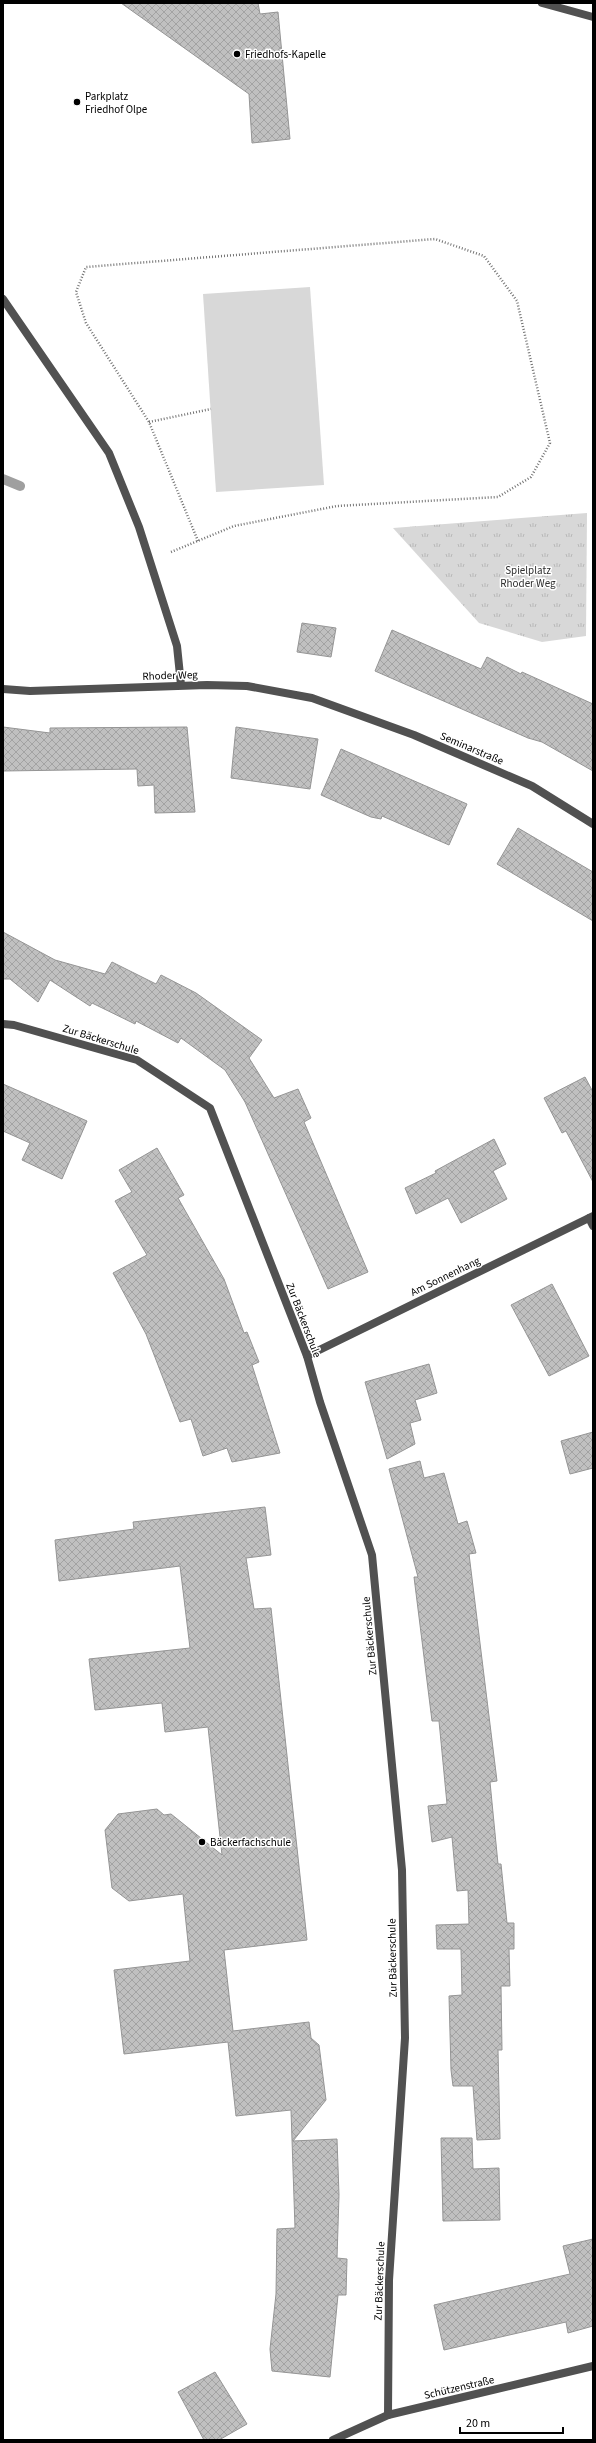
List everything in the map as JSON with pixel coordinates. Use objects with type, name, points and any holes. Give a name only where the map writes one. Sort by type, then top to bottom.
[{"type":"street","points":[[542,3],[593,17]]},
{"type":"street","points":[[3,299],[109,453],[150,560],[177,646],[181,685]]},
{"type":"street","name":"Rhoder Weg","points":[[3,690],[30,691],[181,685],[247,686],[312,698],[335,706]]},
{"type":"street","name":"Seminarstraße","points":[[335,706],[414,735],[532,786],[593,824]]},
{"type":"street","name":"Zur Bäckerschule","points":[[3,1024],[14,1025],[137,1060],[210,1108],[307,1356],[372,1555],[402,1870],[405,2038],[389,2280],[388,2415]]},
{"type":"street","name":"Am Sonnenhang","points":[[307,1356],[592,1220]]},
{"type":"street","name":"Schützenstraße","points":[[333,2440],[388,2415],[593,2366]]},
{"type":"path","points":[[150,560],[198,541],[234,526],[336,506],[498,497],[531,477],[550,443],[517,301],[484,256],[435,239],[86,267],[76,292],[86,323],[149,422],[198,541]]},
{"type":"path","points":[[149,422],[211,409]]},
{"type":"green space","points":[[310,287],[324,485],[216,492],[203,294]]},
{"type":"green space","name":"Spielplatz Rhoder Weg","points":[[587,513],[586,636],[542,642],[479,623],[393,528]]},
{"type":"building","name":"Friedhofs-Kapelle","points":[[121,3],[258,3],[260,14],[278,12],[290,139],[252,143],[249,94]]},
{"type":"building","points":[[302,623],[336,628],[331,657],[297,652]]},
{"type":"building","points":[[392,630],[481,669],[487,657],[521,674],[522,672],[593,704],[593,771],[542,742],[528,738],[375,671]]},
{"type":"building","points":[[3,727],[50,733],[50,728],[187,727],[195,812],[155,813],[154,785],[138,786],[137,769],[3,771]]},
{"type":"building","points":[[236,727],[318,739],[310,789],[231,778]]},
{"type":"building","points":[[341,749],[467,804],[449,845],[382,816],[381,819],[371,817],[321,795]]},
{"type":"building","points":[[518,828],[593,872],[593,921],[497,864]]},
{"type":"building","points":[[3,932],[55,960],[105,974],[112,962],[156,984],[161,975],[196,993],[262,1040],[249,1058],[274,1098],[298,1089],[311,1118],[304,1122],[368,1272],[328,1289],[245,1102],[225,1070],[181,1038],[178,1043],[136,1021],[135,1024],[92,1003],[90,1006],[50,980],[38,1002],[10,979],[3,979]]},
{"type":"building","points":[[585,1077],[593,1092],[593,1182],[566,1131],[562,1133],[544,1098]]},
{"type":"building","points":[[3,1084],[87,1121],[62,1179],[22,1160],[30,1143],[3,1131]]},
{"type":"building","points":[[494,1139],[506,1164],[493,1171],[507,1199],[461,1223],[448,1198],[416,1214],[405,1188],[436,1173],[435,1171]]},
{"type":"building","points":[[157,1148],[184,1195],[178,1198],[224,1279],[244,1333],[247,1332],[259,1362],[252,1365],[280,1453],[232,1462],[227,1448],[203,1456],[191,1419],[180,1422],[146,1334],[113,1273],[147,1255],[115,1201],[132,1192],[119,1170]]},
{"type":"building","points":[[552,1284],[589,1356],[549,1376],[511,1305]]},
{"type":"building","points":[[429,1364],[437,1393],[415,1400],[421,1420],[410,1423],[415,1444],[387,1459],[365,1382]]},
{"type":"building","points":[[593,1432],[593,1468],[570,1474],[561,1441]]},
{"type":"building","points":[[420,1461],[424,1478],[444,1473],[458,1524],[467,1521],[476,1553],[469,1554],[497,1781],[490,1782],[498,1864],[501,1864],[507,1923],[514,1923],[514,1949],[509,1949],[510,1986],[501,1986],[502,2050],[498,2050],[500,2139],[477,2140],[473,2086],[453,2086],[451,2070],[449,1996],[462,1995],[461,1949],[437,1949],[436,1925],[469,1924],[468,1890],[457,1891],[452,1837],[432,1842],[428,1806],[447,1804],[439,1721],[432,1721],[414,1577],[418,1577],[389,1469]]},
{"type":"building","points":[[265,1507],[271,1555],[246,1558],[254,1609],[271,1608],[307,1940],[224,1950],[233,2031],[309,2022],[311,2038],[319,2045],[326,2100],[293,2141],[337,2139],[339,2195],[337,2258],[347,2259],[346,2295],[338,2295],[330,2377],[272,2371],[270,2349],[276,2294],[277,2229],[295,2228],[291,2110],[236,2116],[228,2042],[124,2054],[114,1970],[190,1961],[183,1894],[129,1901],[112,1888],[105,1830],[118,1814],[157,1809],[164,1815],[171,1814],[222,1855],[208,1727],[165,1732],[162,1703],[95,1710],[89,1659],[190,1648],[180,1566],[59,1581],[55,1540],[134,1529],[133,1522]]},
{"type":"building","points":[[441,2138],[472,2138],[473,2169],[499,2168],[500,2220],[443,2221]]},
{"type":"building","points":[[593,2239],[593,2326],[568,2333],[566,2322],[444,2350],[434,2305],[570,2274],[563,2246]]},
{"type":"building","points":[[215,2372],[247,2424],[219,2440],[204,2440],[178,2392]]},
{"type":"waterway","points":[[3,479],[20,486]]},
{"type":"place","name":"Friedhofs-Kapelle","points":[[237,54]]},
{"type":"place","name":"Parkplatz Friedhof Olpe","points":[[77,102]]},
{"type":"place","name":"Bäckerfachschule","points":[[202,1842]]}]
